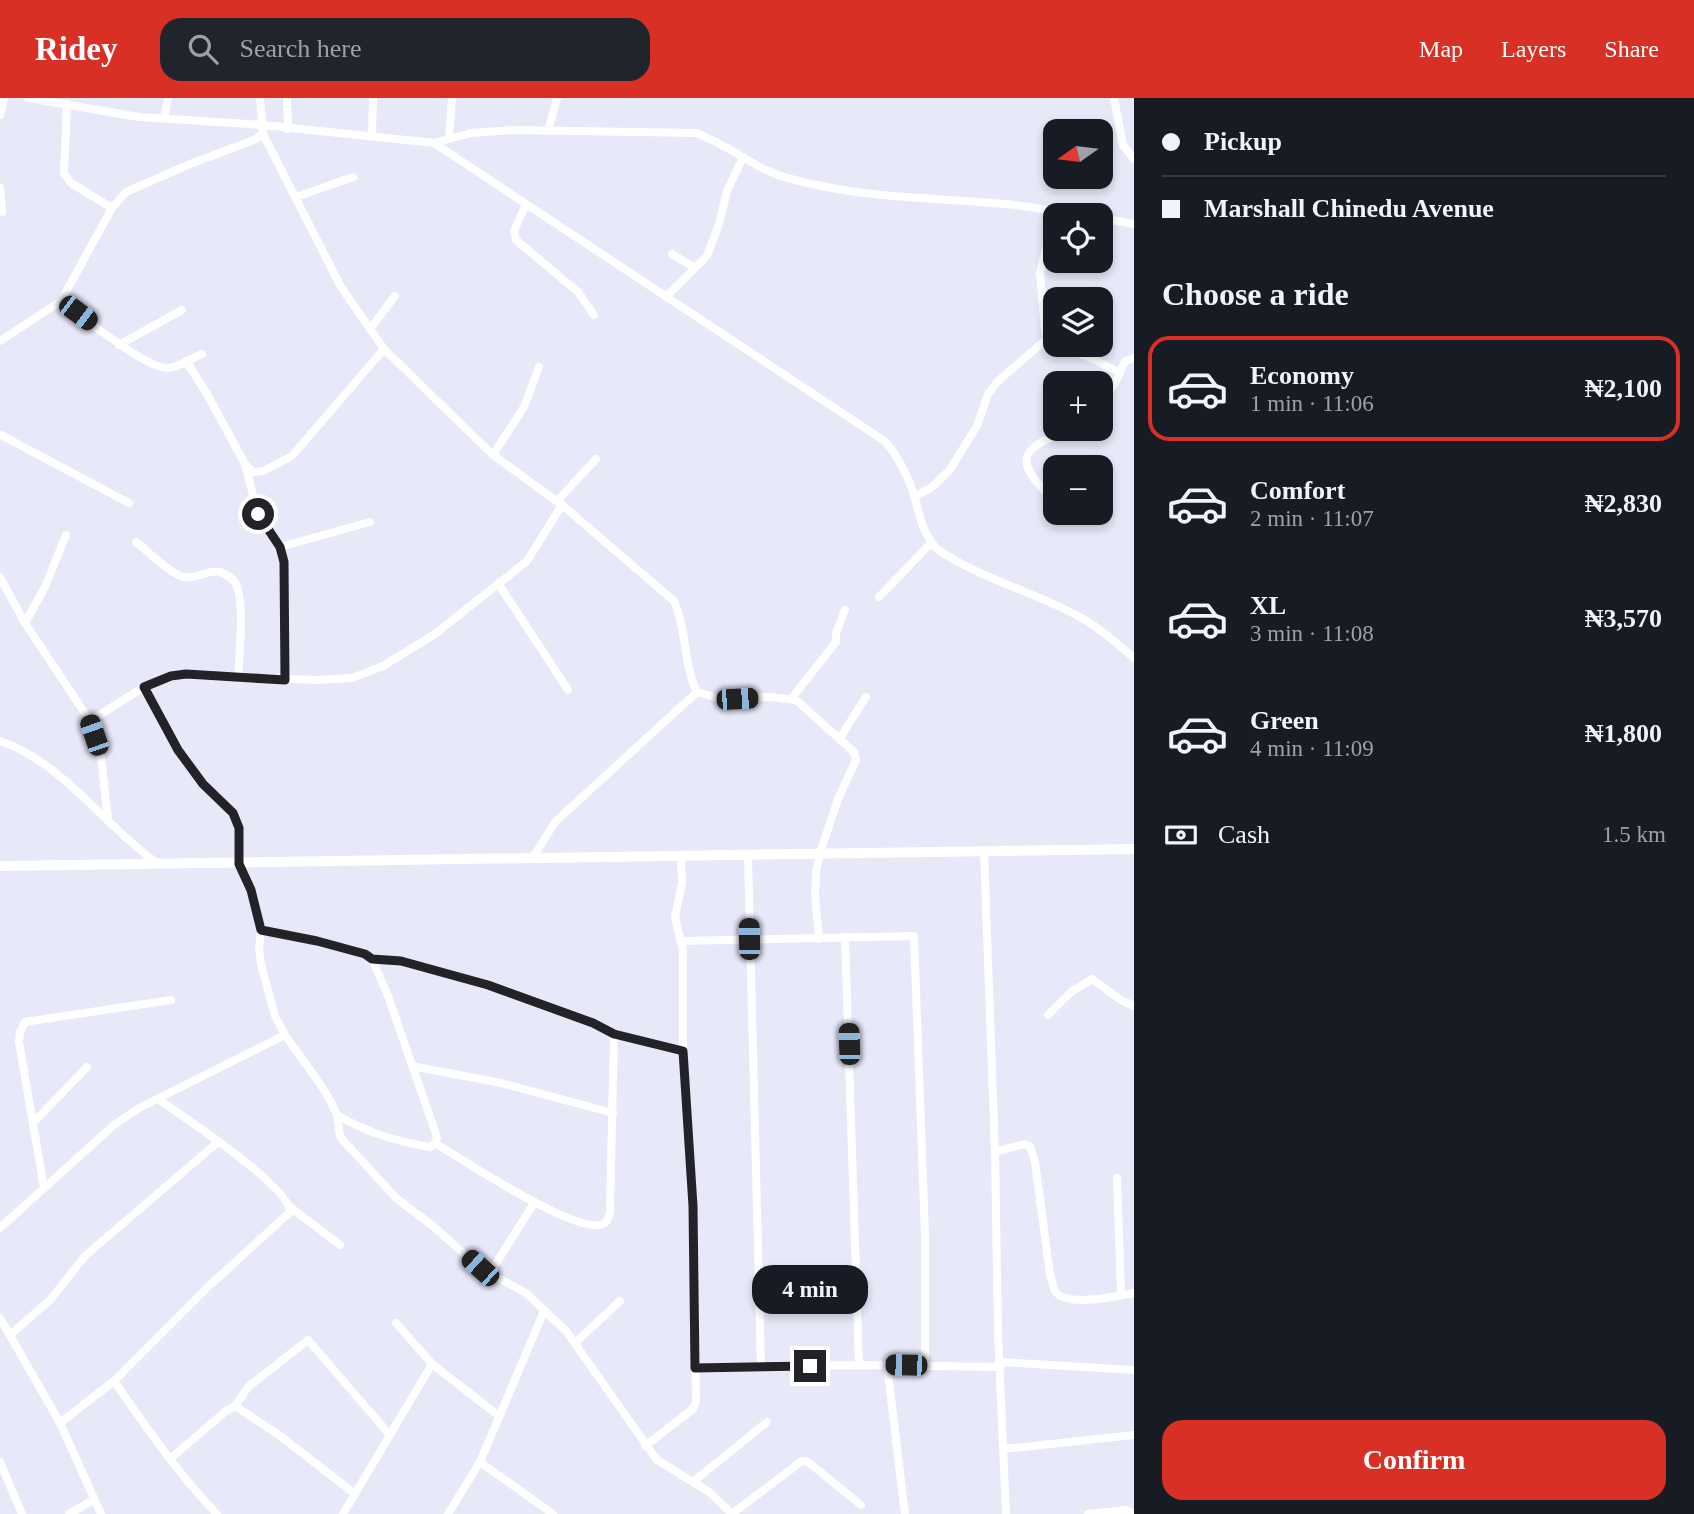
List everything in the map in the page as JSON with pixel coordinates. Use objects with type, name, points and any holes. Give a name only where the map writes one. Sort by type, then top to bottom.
[{"type":"main road","points":[[0,866],[1134,849]]},
{"type":"street","points":[[0,115],[4,98]]},
{"type":"street","points":[[28,98],[67,104],[82,102],[139,117],[434,143],[485,132],[696,133],[768,170],[833,188],[1043,210]]},
{"type":"street","points":[[163,118],[168,98]]},
{"type":"street","points":[[260,98],[263,130],[296,197],[341,286],[384,349],[493,455],[559,503],[674,601],[680,615],[692,680],[697,692]]},
{"type":"street","points":[[287,98],[288,129]]},
{"type":"street","points":[[372,137],[373,98]]},
{"type":"street","points":[[449,138],[452,98]]},
{"type":"street","points":[[548,131],[557,98]]},
{"type":"street","points":[[1114,98],[1119,134],[1123,145],[1134,159]]},
{"type":"street","points":[[67,104],[64,173],[71,183],[112,208]]},
{"type":"street","points":[[0,341],[61,301],[112,208],[126,192],[254,140],[263,130]]},
{"type":"street","points":[[434,143],[886,442],[897,456],[931,543],[949,557],[987,577],[1076,615],[1134,658]]},
{"type":"street","points":[[666,297],[707,256],[727,191],[743,157]]},
{"type":"street","points":[[296,197],[353,177]]},
{"type":"street","points":[[0,188],[2,212]]},
{"type":"street","points":[[526,204],[514,231],[516,240],[578,292],[594,315]]},
{"type":"street","points":[[1113,220],[1134,224]]},
{"type":"street","points":[[672,254],[695,268]]},
{"type":"street","points":[[1043,260],[1040,273],[1043,308]]},
{"type":"street","points":[[370,329],[395,296]]},
{"type":"street","points":[[61,301],[120,345],[160,367],[168,368],[202,354]]},
{"type":"street","points":[[120,345],[182,310]]},
{"type":"street","points":[[245,464],[253,472],[263,471],[292,456],[384,349]]},
{"type":"street","points":[[914,497],[932,486],[948,471],[977,426],[988,394],[998,381],[1043,350]]},
{"type":"street","points":[[1088,357],[1119,373]]},
{"type":"street","points":[[1113,383],[1125,361],[1134,358]]},
{"type":"street","points":[[186,361],[245,464],[258,514],[280,547],[284,562],[285,680]]},
{"type":"street","points":[[493,455],[524,407],[539,367]]},
{"type":"street","points":[[0,429],[0,436],[130,503]]},
{"type":"street","points":[[1043,489],[1026,467],[1026,458],[1032,448],[1046,441]]},
{"type":"street","points":[[90,721],[144,687],[178,675],[285,680],[352,678],[383,666],[435,634],[527,561],[535,552],[559,503],[596,459]]},
{"type":"street","points":[[280,547],[370,522]]},
{"type":"street","points":[[25,623],[46,587],[66,535]]},
{"type":"street","points":[[136,542],[185,577],[211,570],[224,573],[234,580],[238,590],[241,623],[238,677]]},
{"type":"street","points":[[879,597],[931,543]]},
{"type":"street","points":[[0,577],[25,623],[90,721],[100,750],[108,818]]},
{"type":"street","points":[[498,583],[568,690]]},
{"type":"street","points":[[791,699],[836,642],[836,633],[845,610]]},
{"type":"street","points":[[144,687],[178,750],[203,784],[233,813],[239,828],[239,864],[251,890],[261,930],[261,964],[275,1016],[337,1115],[341,1138],[396,1198],[433,1226],[480,1268],[526,1293],[566,1331],[657,1460],[709,1492],[732,1514],[802,1461],[808,1462],[861,1505]]},
{"type":"street","points":[[697,692],[718,698],[796,699],[854,752],[856,760],[838,799],[820,853],[815,895],[819,939]]},
{"type":"street","points":[[532,859],[563,814],[697,692]]},
{"type":"street","points":[[840,738],[866,697]]},
{"type":"street","points":[[0,741],[36,757],[108,818],[134,847],[159,865]]},
{"type":"street","points":[[984,852],[1006,1514]]},
{"type":"street","points":[[748,855],[761,1367]]},
{"type":"street","points":[[645,1446],[693,1409],[696,1401],[693,1206],[683,1051],[683,951],[675,917],[682,883],[681,857]]},
{"type":"street","points":[[261,930],[317,941],[365,954],[372,959],[388,996],[437,1137],[430,1147],[373,1134],[337,1115]]},
{"type":"street","points":[[681,941],[914,936],[925,1234],[925,1365]]},
{"type":"street","points":[[845,937],[859,1365]]},
{"type":"street","points":[[372,959],[401,961],[488,985],[593,1023],[614,1034],[683,1051]]},
{"type":"street","points":[[1048,1015],[1071,992],[1092,979],[1134,1006]]},
{"type":"street","points":[[44,1188],[19,1042],[25,1022],[171,1000]]},
{"type":"street","points":[[435,1143],[534,1203],[594,1226],[605,1224],[610,1210],[614,1034]]},
{"type":"street","points":[[0,1228],[114,1125],[158,1099],[285,1035]]},
{"type":"street","points":[[412,1066],[501,1083],[612,1112]]},
{"type":"street","points":[[33,1123],[88,1067]]},
{"type":"street","points":[[158,1099],[264,1176],[290,1207],[340,1245]]},
{"type":"street","points":[[10,1335],[50,1300],[85,1256],[218,1142]]},
{"type":"street","points":[[995,1152],[1024,1144],[1030,1146],[1035,1162],[1050,1275],[1055,1291],[1063,1298],[1079,1300],[1134,1293]]},
{"type":"street","points":[[1117,1178],[1121,1295]]},
{"type":"street","points":[[491,1273],[534,1203]]},
{"type":"street","points":[[60,1423],[114,1381],[209,1286],[284,1218],[290,1212],[290,1207]]},
{"type":"street","points":[[575,1343],[620,1301]]},
{"type":"street","points":[[447,1514],[480,1462],[544,1311]]},
{"type":"street","points":[[0,1318],[60,1423],[101,1514]]},
{"type":"street","points":[[396,1323],[432,1364],[499,1416]]},
{"type":"street","points":[[170,1459],[235,1406],[248,1387],[309,1340],[390,1434]]},
{"type":"street","points":[[343,1514],[432,1364]]},
{"type":"street","points":[[695,1368],[1001,1364],[1134,1370]]},
{"type":"street","points":[[887,1365],[905,1514]]},
{"type":"street","points":[[114,1381],[170,1459],[198,1495],[217,1514]]},
{"type":"street","points":[[235,1406],[279,1435],[355,1494]]},
{"type":"street","points":[[693,1482],[767,1422]]},
{"type":"street","points":[[1004,1449],[1134,1435]]},
{"type":"street","points":[[0,1462],[22,1514]]},
{"type":"street","points":[[480,1462],[548,1512]]},
{"type":"street","points":[[69,1514],[93,1500]]},
{"type":"street","points":[[1088,1514],[1126,1510],[1133,1514]]},
{"type":"route","points":[[258,514],[280,547],[284,562],[285,680],[186,674],[171,676],[144,687],[178,750],[203,784],[233,813],[239,828],[239,864],[251,890],[261,930],[317,941],[365,954],[372,959],[401,961],[488,985],[593,1023],[614,1034],[683,1051],[693,1206],[695,1368],[810,1366]]}]
